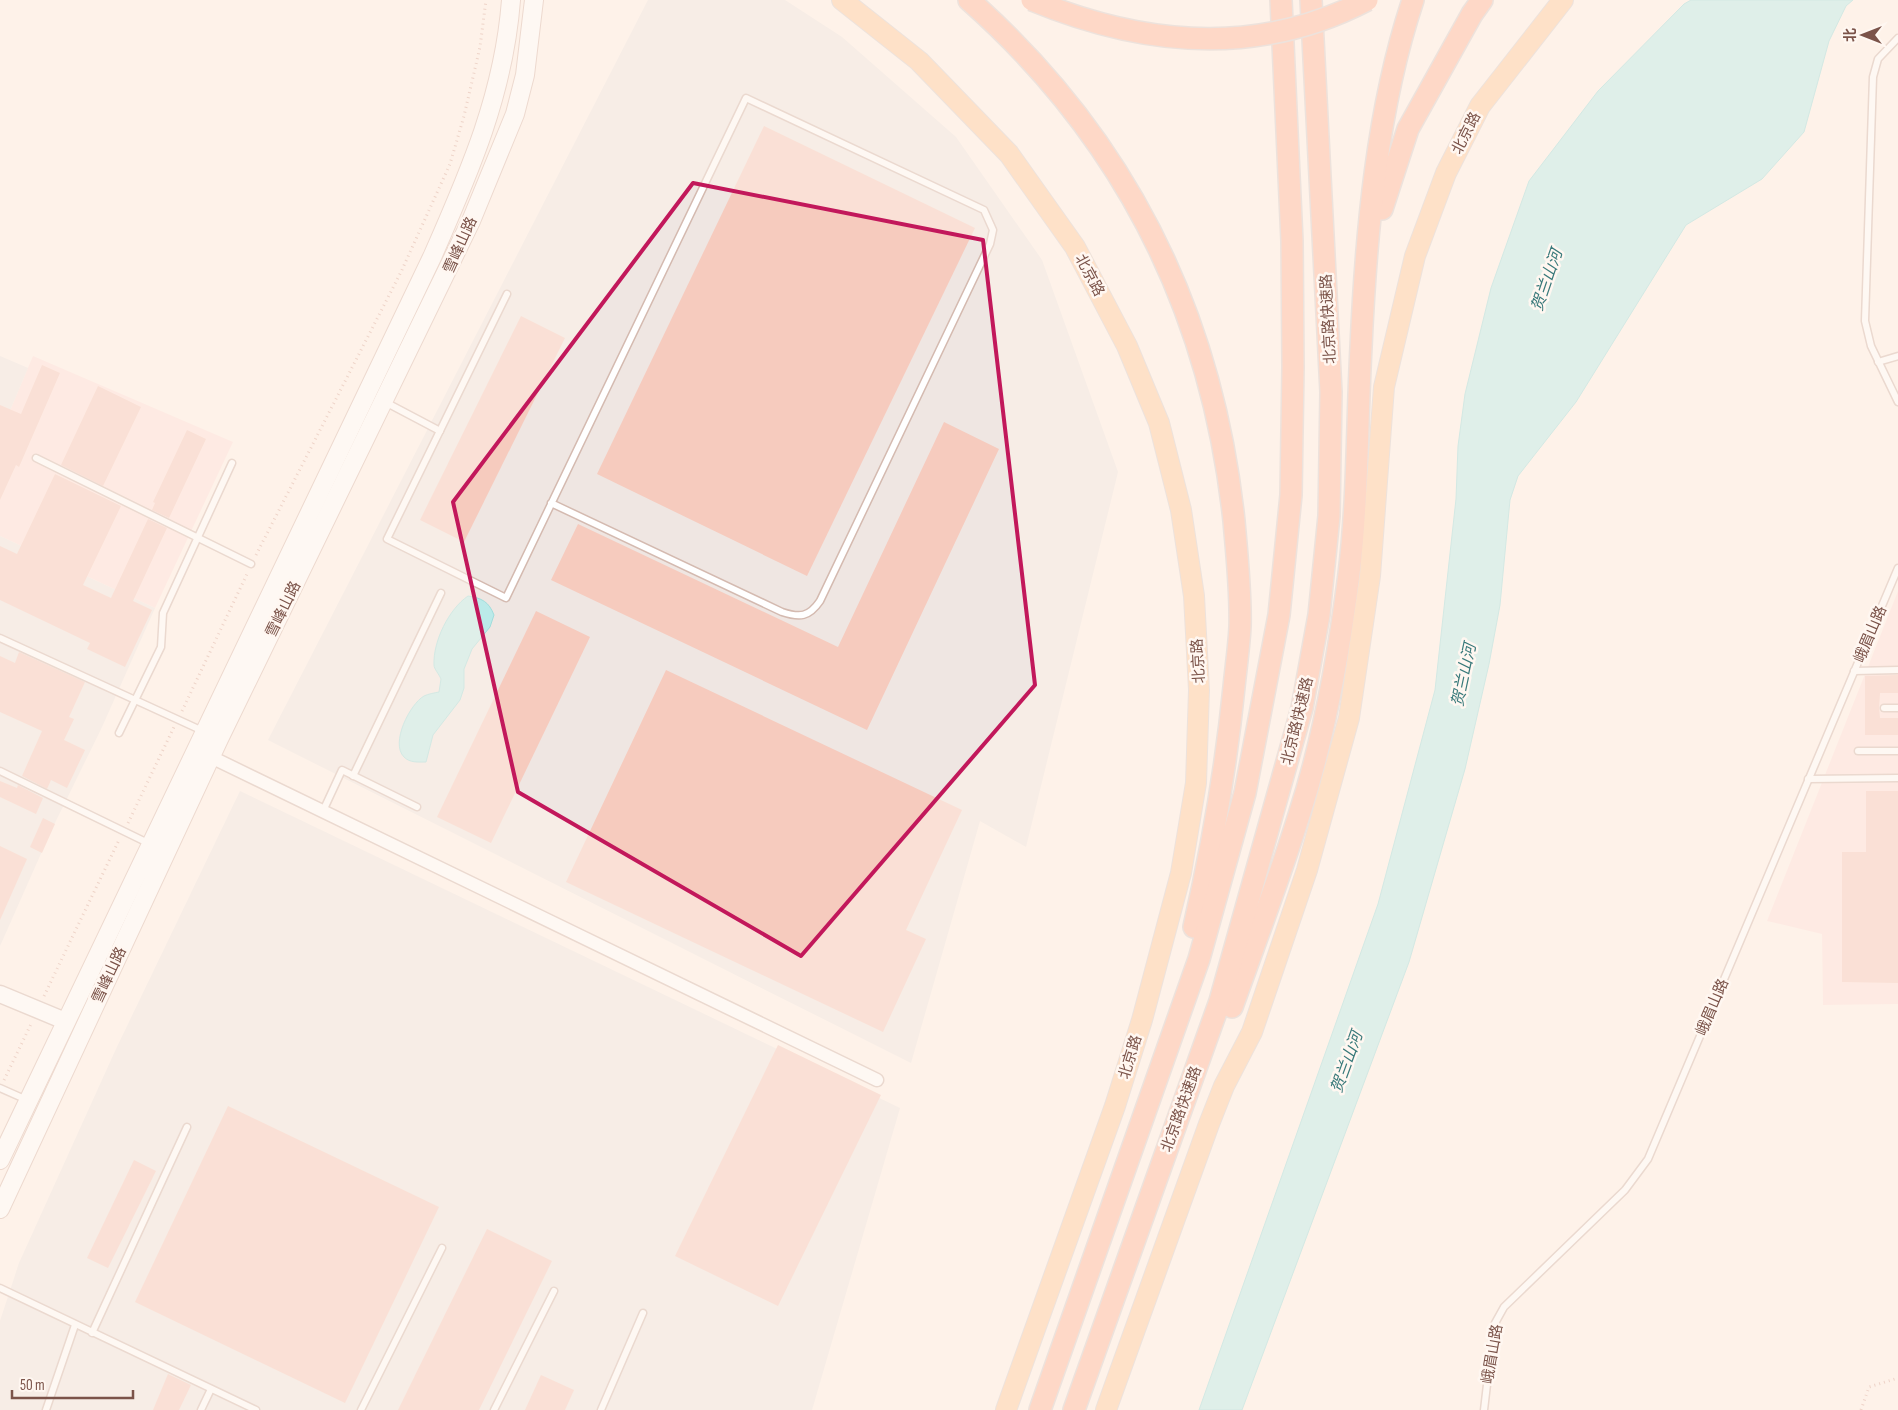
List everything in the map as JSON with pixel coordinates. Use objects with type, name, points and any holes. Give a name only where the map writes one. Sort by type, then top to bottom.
[{"type":"highway","points":[[969,0],[1010,36],[1072,108],[1106,156],[1152,234],[1186,310],[1209,380],[1223,441],[1238,560],[1240,627],[1226,766],[1201,895],[1161,1067]]},
{"type":"highway","points":[[1032,0],[1072,16],[1139,34],[1199,40],[1238,38],[1301,27],[1338,15],[1367,0]]},
{"type":"highway","points":[[1040,1410],[1199,960],[1245,793],[1279,615],[1291,495],[1293,367],[1292,241],[1281,0]]},
{"type":"highway","name":"北京路快速路","points":[[1074,1410],[1220,1001],[1302,708],[1319,614],[1329,516],[1331,392],[1311,0]]},
{"type":"highway","points":[[1165,1152],[1229,1017],[1301,810],[1330,695],[1349,572],[1357,467],[1361,345],[1371,214],[1384,124],[1413,0]]},
{"type":"highway","points":[[1361,345],[1383,207],[1408,129],[1472,14],[1482,0]]},
{"type":"main road","name":"雪峰山路","points":[[0,1209],[211,757],[212,736],[472,168],[492,107],[503,64],[511,0]]},
{"type":"main road","name":"雪峰山路","points":[[0,1160],[151,844],[212,736],[385,402],[447,274],[508,132],[525,75],[534,0]]},
{"type":"main road","name":"北京路","points":[[842,0],[919,61],[1009,154],[1075,247],[1127,346],[1159,423],[1181,510],[1194,596],[1199,690],[1196,783],[1181,873],[1142,1020],[1115,1106],[1006,1410]]},
{"type":"main road","name":"北京路","points":[[1106,1410],[1209,1124],[1224,1086],[1252,1032],[1307,870],[1333,781],[1349,718],[1370,576],[1384,387],[1415,256],[1446,173],[1480,106],[1563,0]]},
{"type":"street","points":[[211,757],[877,1080]]},
{"type":"street","points":[[0,994],[65,1022]]},
{"type":"lane","points":[[1898,38],[1878,59],[1873,77],[1865,321],[1870,346],[1898,402]]},
{"type":"lane","points":[[507,294],[387,539],[506,598],[551,503],[746,98],[984,210],[993,230],[990,244],[820,601],[813,611],[796,617],[782,612],[551,503]]},
{"type":"lane","points":[[1878,362],[1898,356]]},
{"type":"lane","points":[[385,402],[440,431]]},
{"type":"lane","points":[[36,458],[252,564]]},
{"type":"lane","points":[[119,734],[161,647],[163,613],[232,463]]},
{"type":"lane","name":"峨眉山路","points":[[1484,1410],[1494,1325],[1504,1308],[1625,1190],[1648,1159],[1898,568]]},
{"type":"lane","points":[[353,776],[442,593]]},
{"type":"lane","points":[[0,638],[212,736]]},
{"type":"lane","points":[[1854,671],[1898,670]]},
{"type":"lane","points":[[1884,708],[1898,708]]},
{"type":"lane","points":[[1858,751],[1898,751]]},
{"type":"lane","points":[[323,811],[342,770],[417,807]]},
{"type":"lane","points":[[0,771],[167,852]]},
{"type":"lane","points":[[1808,779],[1898,778]]},
{"type":"lane","points":[[0,1087],[28,1100]]},
{"type":"lane","points":[[92,1333],[187,1127]]},
{"type":"lane","points":[[361,1410],[442,1248]]},
{"type":"lane","points":[[0,1288],[256,1410]]},
{"type":"lane","points":[[494,1410],[554,1291]]},
{"type":"lane","points":[[601,1410],[643,1313]]},
{"type":"lane","points":[[46,1410],[75,1325]]},
{"type":"lane","points":[[201,1410],[211,1389]]},
{"type":"path","points":[[0,1087],[252,564],[400,272],[450,164],[464,116],[478,56],[486,0]]},
{"type":"path","points":[[1860,1410],[1870,1387],[1898,1378]]},
{"type":"highlighted area","points":[[693,183],[983,240],[1035,685],[801,956],[518,792],[453,502]]},
{"type":"shaded area","points":[[648,0],[785,0],[842,37],[956,137],[1042,260],[1118,472],[1026,847],[980,821],[911,1063],[268,740]]},
{"type":"shaded area","points":[[0,356],[28,368],[0,434]]},
{"type":"shaded area","points":[[33,356],[233,442],[155,608],[0,536],[0,434]]},
{"type":"shaded area","points":[[0,536],[155,608],[102,727],[51,831],[0,946]]},
{"type":"shaded area","points":[[1898,591],[1898,1004],[1823,1005],[1822,934],[1767,921]]},
{"type":"shaded area","points":[[240,791],[900,1108],[812,1410],[0,1410],[0,1321],[19,1263],[116,1049]]},
{"type":"water","name":"贺兰山河","points":[[1691,0],[1853,0],[1846,6],[1829,41],[1804,132],[1762,179],[1686,225],[1576,402],[1518,476],[1510,500],[1500,605],[1489,664],[1465,769],[1409,962],[1242,1410],[1199,1410],[1378,904],[1435,690],[1456,499],[1458,446],[1465,394],[1491,288],[1529,181],[1598,91],[1684,4]]},
{"type":"water","points":[[468,596],[481,599],[490,607],[494,615],[490,627],[472,649],[464,669],[464,688],[460,700],[433,735],[426,762],[414,762],[404,757],[400,751],[400,734],[403,724],[419,700],[426,695],[439,692],[441,679],[434,665],[434,656],[439,636],[449,617]]},
{"type":"building","points":[[764,126],[975,228],[807,576],[597,474]]},
{"type":"building","points":[[521,316],[565,338],[464,542],[420,520]]},
{"type":"building","points":[[42,365],[60,373],[19,467],[16,465],[0,500],[0,405],[21,414]]},
{"type":"building","points":[[98,386],[141,407],[103,486],[61,465]]},
{"type":"building","points":[[944,422],[999,449],[867,730],[551,580],[578,524],[838,647]]},
{"type":"building","points":[[187,430],[206,439],[169,518],[152,510],[155,503],[153,502]]},
{"type":"building","points":[[55,474],[121,506],[83,585],[111,598],[148,519],[167,528],[133,601],[152,610],[125,667],[87,649],[90,643],[0,600],[0,546],[17,554]]},
{"type":"building","points":[[536,611],[590,637],[491,843],[437,817]]},
{"type":"building","points":[[19,652],[85,682],[69,717],[74,719],[64,740],[85,750],[67,788],[51,780],[47,789],[22,776],[42,731],[0,712],[0,656],[15,663]]},
{"type":"building","points":[[666,670],[962,810],[906,930],[926,939],[883,1032],[566,882]]},
{"type":"building","points":[[1898,675],[1898,693],[1880,693],[1879,708],[1880,718],[1898,718],[1898,735],[1865,735],[1865,676]]},
{"type":"building","points":[[0,781],[17,788],[18,785],[43,798],[36,814],[0,797]]},
{"type":"building","points":[[1866,791],[1898,791],[1898,983],[1842,982],[1842,852],[1866,852]]},
{"type":"building","points":[[43,818],[55,824],[42,853],[30,847]]},
{"type":"building","points":[[0,846],[27,859],[0,920]]},
{"type":"building","points":[[778,1045],[881,1095],[778,1306],[675,1256]]},
{"type":"building","points":[[228,1106],[439,1207],[345,1403],[135,1302]]},
{"type":"building","points":[[134,1160],[156,1171],[108,1268],[87,1258]]},
{"type":"building","points":[[487,1229],[552,1261],[479,1410],[398,1410]]},
{"type":"building","points":[[168,1374],[191,1385],[179,1410],[153,1410]]},
{"type":"building","points":[[541,1375],[574,1390],[565,1410],[525,1410]]}]
